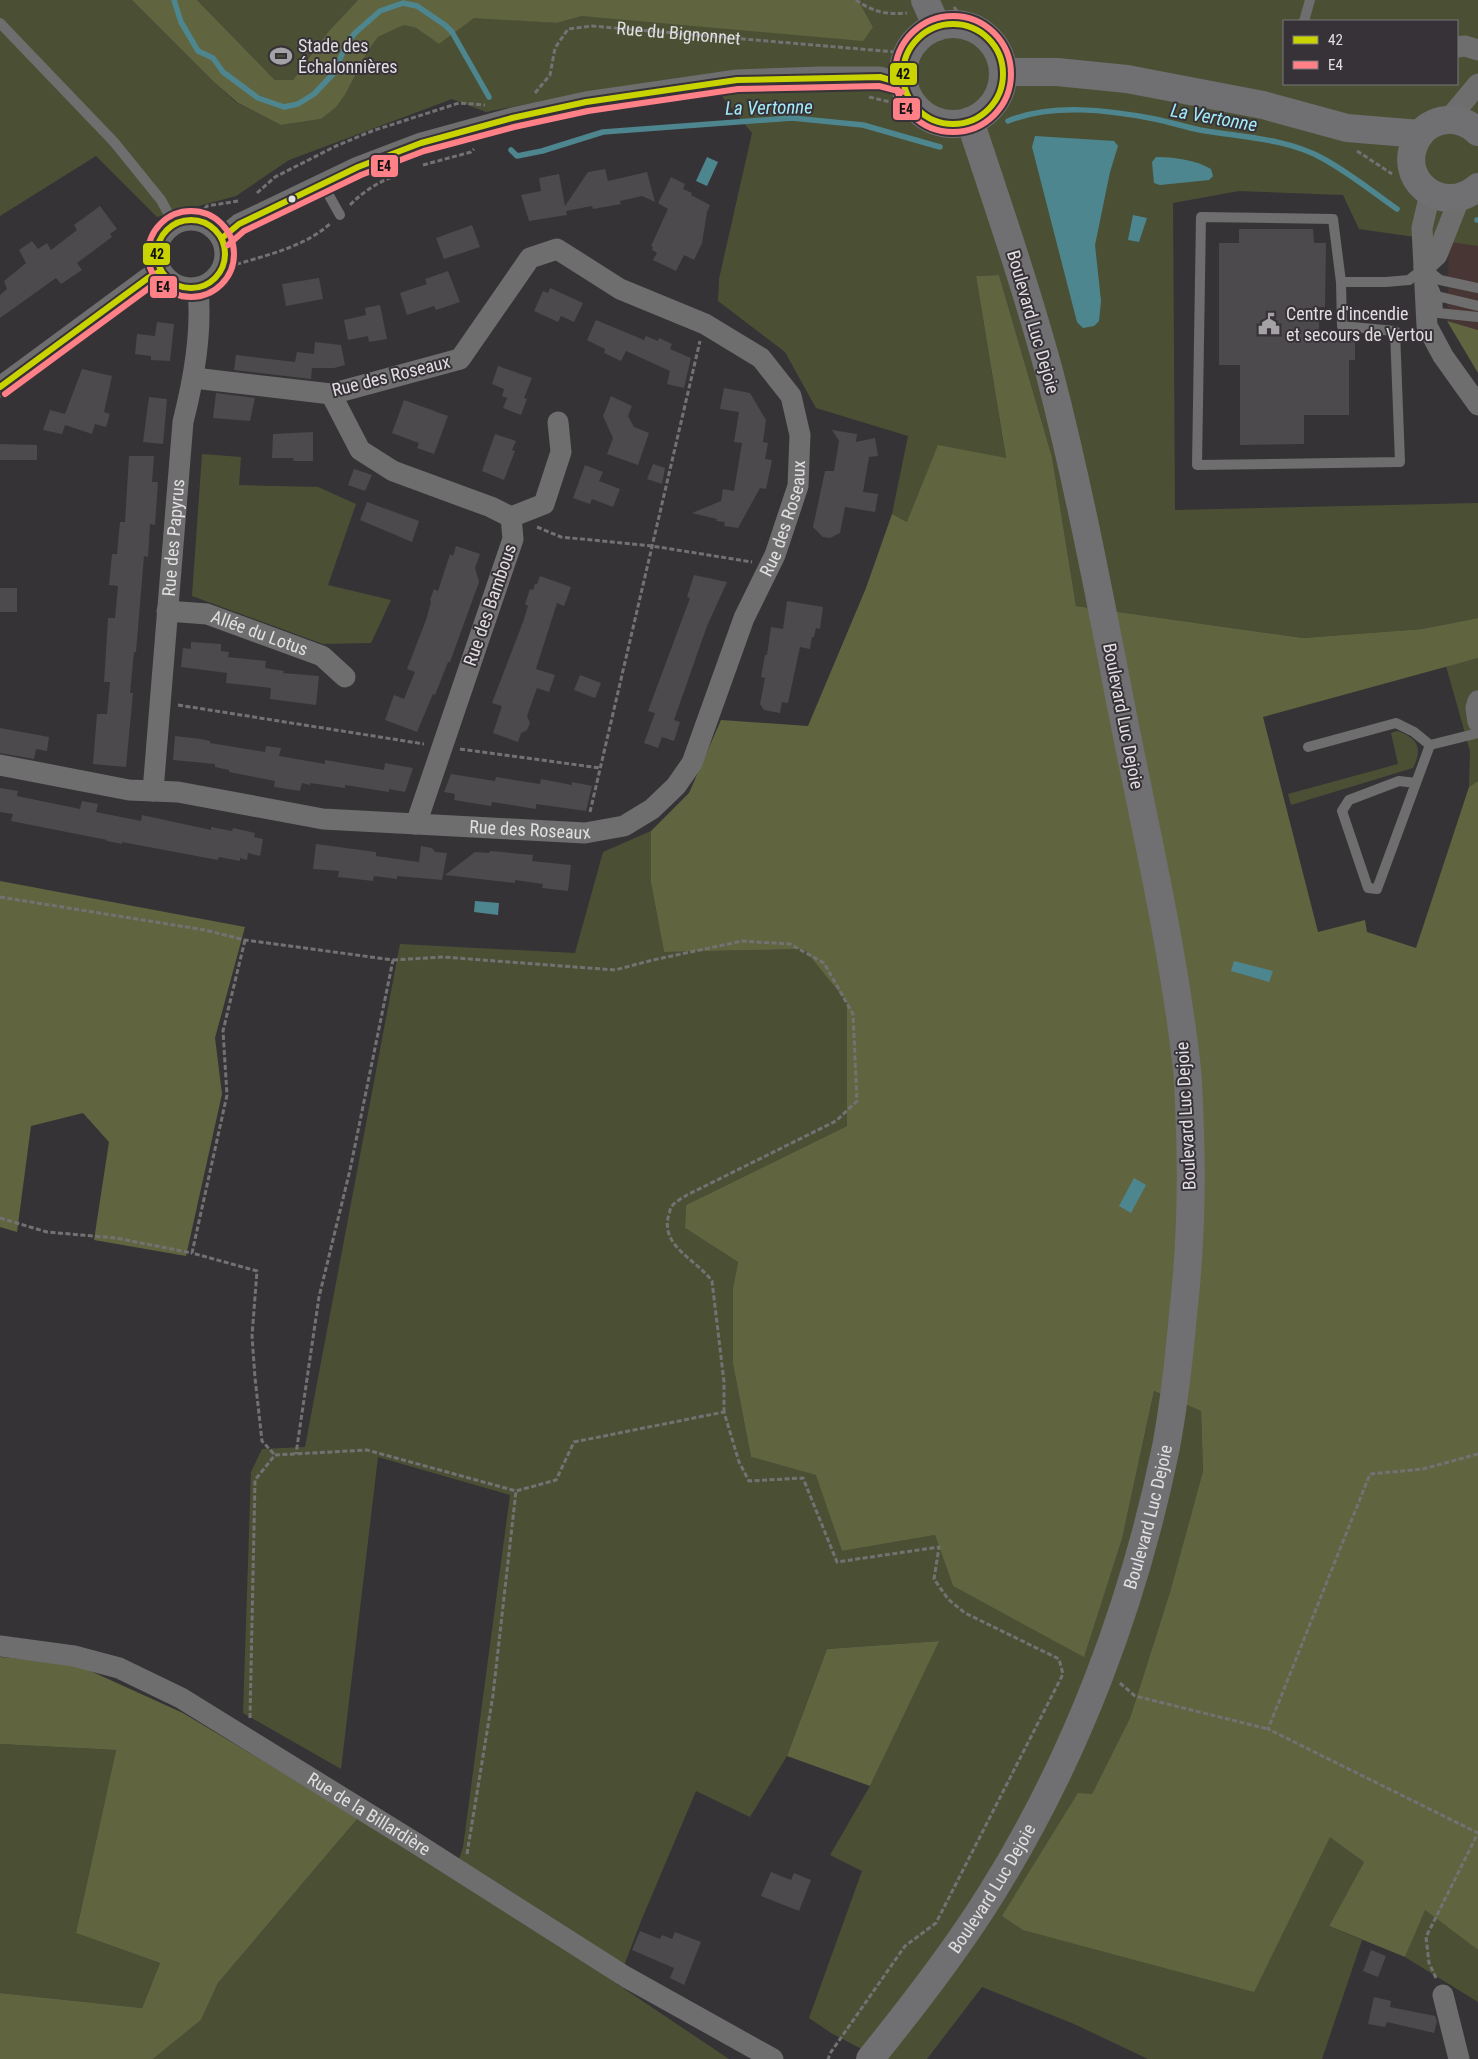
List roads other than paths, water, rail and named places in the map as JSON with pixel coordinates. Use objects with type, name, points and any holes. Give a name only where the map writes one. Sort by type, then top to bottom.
[{"type":"main road","points":[[918,6],[937,27]]},
{"type":"main road","points":[[952,24],[968,27],[979,32],[992,44],[1000,60],[1003,72],[1002,85],[996,98],[988,109],[970,121],[951,124],[938,122],[926,117],[908,97],[903,74],[907,54],[921,36],[937,27],[952,24]]},
{"type":"main road","points":[[1003,72],[1057,72],[1126,79],[1263,105],[1347,128],[1420,134]]},
{"type":"main road","points":[[1473,191],[1446,198],[1430,194],[1419,182],[1410,162],[1412,148],[1420,134],[1432,124],[1448,120],[1461,121],[1477,130]]},
{"type":"main road","name":"Boulevard Luc Dejoie","points":[[870,2059],[924,1993],[992,1893],[1027,1831],[1063,1760],[1102,1669],[1136,1570],[1166,1445],[1177,1375],[1188,1268],[1191,1168],[1188,1074],[1158,891],[1074,474],[1049,373],[1019,269],[970,121]]},
{"type":"main road","points":[[1347,128],[1410,162]]},
{"type":"street","points":[[1458,47],[1465,46],[1478,50]]},
{"type":"street","points":[[222,238],[239,224],[358,167],[421,143],[512,118],[586,102],[737,80],[880,77],[904,84]]},
{"type":"street","points":[[1448,120],[1478,84]]},
{"type":"street","points":[[1477,130],[1478,84]]},
{"type":"street","points":[[1424,267],[1437,255],[1473,191]]},
{"type":"street","points":[[1430,194],[1422,228],[1427,326],[1443,356],[1478,405]]},
{"type":"street","points":[[185,220],[201,221],[215,229],[222,238],[225,253],[222,269],[217,278],[208,284],[188,289],[177,286],[168,280],[161,271],[157,261],[156,250],[166,230],[174,224],[185,220]]},
{"type":"street","name":"Rue des Roseaux","points":[[0,764],[128,790],[178,792],[323,818],[585,833],[624,826],[652,809],[676,786],[692,763],[744,618],[770,565],[798,486],[800,435],[791,396],[761,358],[704,324],[620,289],[557,249],[530,258],[460,359],[332,394],[194,378]]},
{"type":"street","points":[[0,388],[148,278],[161,271]]},
{"type":"street","name":"Rue des Papyrus","points":[[153,791],[182,422],[194,378],[200,308],[198,288]]},
{"type":"street","name":"Rue des Bambous","points":[[332,394],[360,450],[393,471],[491,507],[511,517],[513,539],[416,824]]},
{"type":"street","points":[[511,517],[544,504],[561,452],[558,422]]},
{"type":"street","name":"Allée du Lotus","points":[[167,611],[207,614],[313,652],[322,656],[344,677]]},
{"type":"street","points":[[1478,701],[1476,708],[1478,722]]},
{"type":"street","name":"Rue de la Billardière","points":[[0,1646],[74,1656],[110,1666],[181,1698],[414,1842],[626,1977],[774,2059]]},
{"type":"street","points":[[1443,1995],[1458,2059]]},
{"type":"street","name":"Rue de la Billardière","points":[[720,2030],[751,2059]]},
{"type":"lane","points":[[1304,20],[1310,0]]},
{"type":"lane","points":[[0,23],[114,142],[161,200],[174,224]]},
{"type":"lane","points":[[322,183],[340,215]]},
{"type":"lane","points":[[1201,217],[1332,219],[1341,282],[1342,326],[1395,331],[1400,462],[1197,465],[1201,217]]},
{"type":"lane","points":[[1341,282],[1409,280],[1424,267]]},
{"type":"lane","points":[[1424,267],[1440,280],[1478,288]]},
{"type":"lane","points":[[1424,267],[1437,296],[1438,313],[1478,317]]},
{"type":"lane","points":[[1437,296],[1478,306]]},
{"type":"lane","points":[[1308,747],[1396,723],[1414,732],[1430,745]]},
{"type":"lane","points":[[1430,745],[1478,733]]},
{"type":"lane","points":[[1416,783],[1399,781],[1349,800],[1342,811],[1368,888],[1377,889],[1430,745]]},
{"type":"water","points":[[1035,136],[1114,141],[1118,146],[1110,172],[1095,245],[1101,301],[1099,321],[1094,326],[1083,328],[1077,322],[1032,147]]},
{"type":"water","points":[[707,157],[718,162],[707,186],[696,181]]},
{"type":"water","points":[[1156,157],[1177,158],[1199,163],[1211,169],[1213,176],[1209,180],[1160,185],[1154,183],[1152,162]]},
{"type":"water","points":[[1133,215],[1147,218],[1139,242],[1128,240]]},
{"type":"water","points":[[475,901],[499,903],[498,915],[474,912]]},
{"type":"water","points":[[1234,961],[1273,971],[1269,982],[1231,971]]},
{"type":"water","points":[[1134,1178],[1146,1185],[1131,1213],[1119,1206]]},
{"type":"waterway","name":"La Vertonne","points":[[174,0],[181,22],[198,51],[213,58],[223,72],[258,98],[284,107],[298,104],[314,94],[334,73],[347,43],[355,33],[380,11],[403,3],[417,6],[452,32],[489,97]]},
{"type":"waterway","name":"La Vertonne","points":[[1008,121],[1025,115],[1043,112],[1062,110],[1100,111],[1161,120],[1200,130],[1278,142],[1308,151],[1322,158],[1397,209]]},
{"type":"waterway","name":"La Vertonne","points":[[511,150],[517,156],[542,151],[603,132],[792,118],[863,125],[940,147]]},
{"type":"place","name":"Stade des Échalonnières","points":[[281,56]]},
{"type":"place","name":"Centre d'incendie et secours de Vertou","points":[[1269,324]]}]
